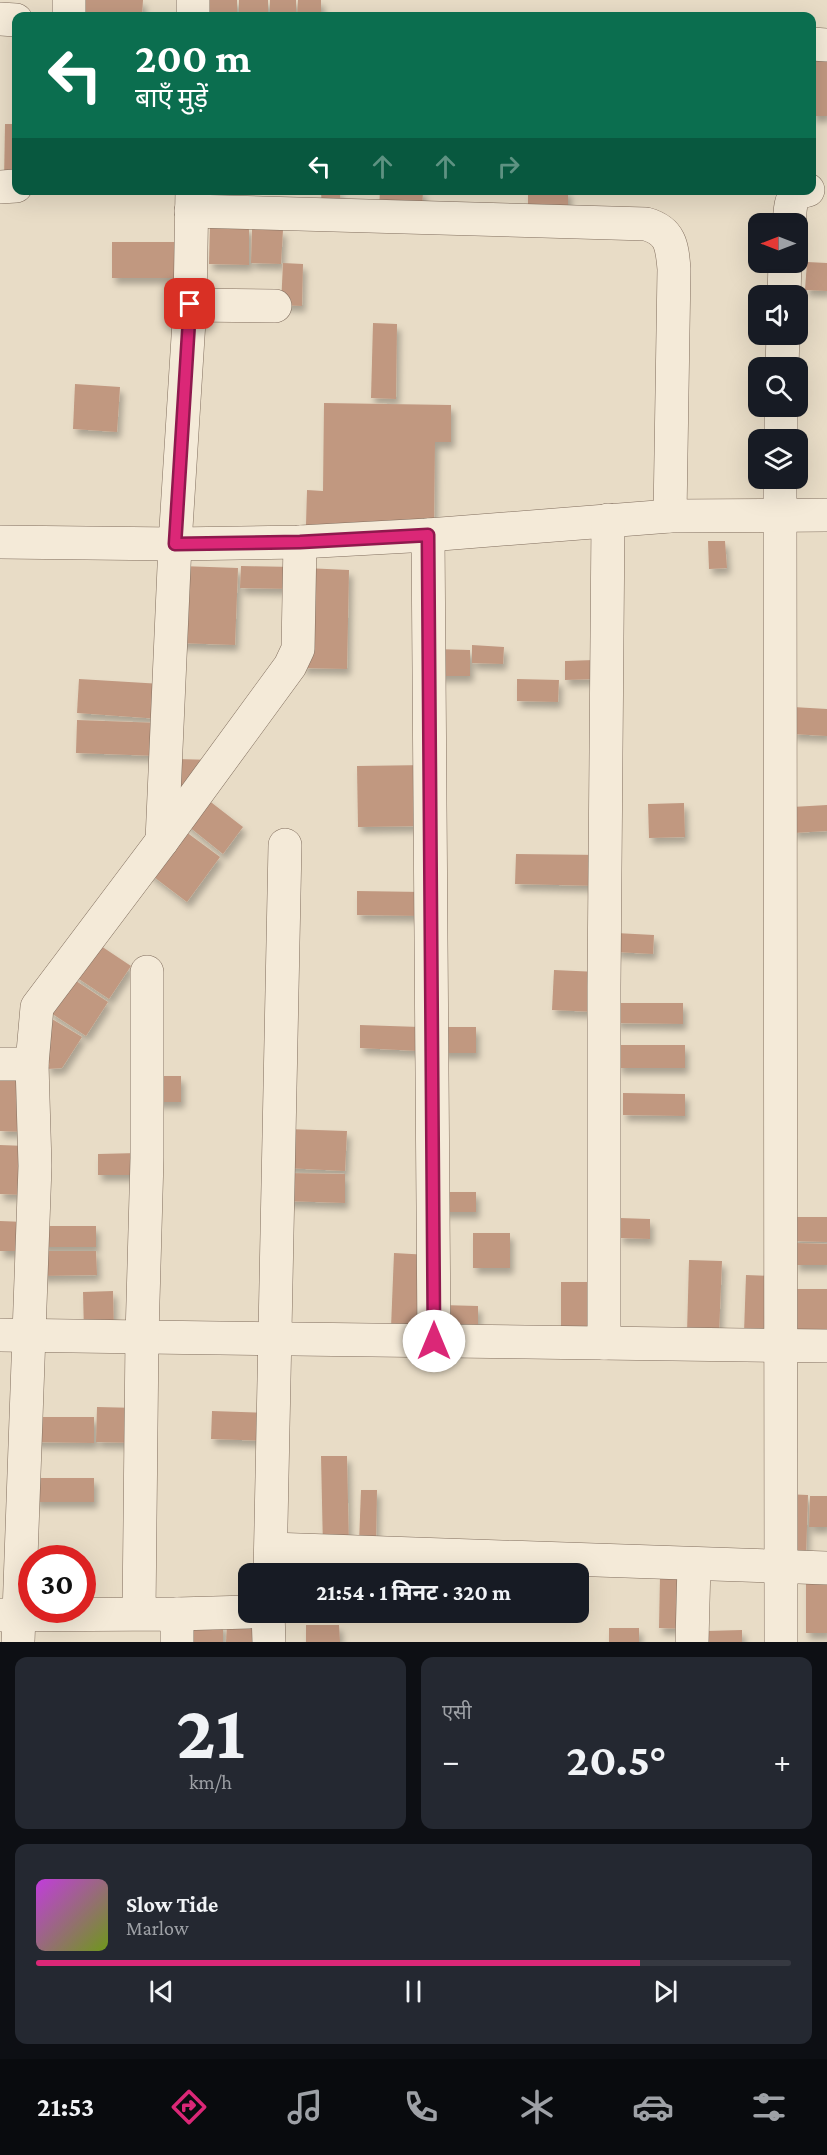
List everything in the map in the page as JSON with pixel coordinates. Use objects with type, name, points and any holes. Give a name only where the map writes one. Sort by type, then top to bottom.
[{"type":"street","points":[[790,213],[792,199],[796,195]]},
{"type":"street","points":[[162,841],[175,544],[190,304],[191,201],[293,202],[646,224],[657,227],[668,237],[672,248],[674,269],[670,516]]},
{"type":"street","points":[[190,304],[276,306]]},
{"type":"street","points":[[780,489],[781,1642]]},
{"type":"street","points":[[0,542],[175,544],[300,542],[428,535],[670,516],[827,515]]},
{"type":"street","points":[[604,1343],[608,520]]},
{"type":"street","points":[[428,535],[434,1341]]},
{"type":"street","points":[[238,1614],[177,1628],[139,1613],[12,1624],[14,1335],[35,1166],[32,1064],[37,1007],[290,666],[298,650],[300,542]]},
{"type":"street","points":[[285,845],[270,1561],[694,1564],[827,1568]]},
{"type":"street","points":[[139,1613],[142,1337],[147,1158],[147,972]]},
{"type":"street","points":[[0,1064],[32,1064]]},
{"type":"street","points":[[14,1335],[827,1346]]},
{"type":"street","points":[[692,1642],[694,1564]]},
{"type":"street","points":[[268,1623],[269,1642]]},
{"type":"building","points":[[78,0],[143,0],[142,12],[78,12]]},
{"type":"building","points":[[203,0],[237,0],[237,12],[203,12]]},
{"type":"building","points":[[239,0],[268,0],[268,12],[239,12]]},
{"type":"building","points":[[270,0],[296,0],[296,12],[270,12]]},
{"type":"building","points":[[298,0],[321,0],[321,12],[297,12]]},
{"type":"building","points":[[816,50],[827,50],[827,116],[816,116]]},
{"type":"building","points":[[5,124],[12,124],[12,182],[4,182]]},
{"type":"building","points":[[321,195],[340,195],[341,213],[322,213]]},
{"type":"building","points":[[380,195],[423,195],[422,212],[379,211]]},
{"type":"building","points":[[528,195],[568,195],[568,217],[528,217]]},
{"type":"building","points":[[210,226],[249,227],[249,265],[209,264]]},
{"type":"building","points":[[252,229],[283,230],[281,264],[251,263]]},
{"type":"building","points":[[112,242],[179,242],[179,278],[112,278]]},
{"type":"building","points":[[808,262],[827,263],[827,291],[808,290],[808,285],[805,285]]},
{"type":"building","points":[[283,263],[303,264],[302,306],[281,305]]},
{"type":"building","points":[[373,323],[397,324],[396,399],[371,398]]},
{"type":"building","points":[[75,384],[120,387],[117,432],[73,429]]},
{"type":"building","points":[[324,403],[451,405],[451,442],[435,442],[434,527],[306,525],[307,490],[323,491]]},
{"type":"building","points":[[708,541],[725,541],[727,568],[709,569]]},
{"type":"building","points":[[181,566],[238,568],[235,645],[178,643]]},
{"type":"building","points":[[241,566],[295,567],[294,589],[240,588]]},
{"type":"building","points":[[305,568],[349,570],[347,669],[302,668]]},
{"type":"building","points":[[472,645],[504,647],[503,664],[472,663]]},
{"type":"building","points":[[434,649],[470,650],[470,676],[433,676]]},
{"type":"building","points":[[594,660],[594,679],[565,680],[565,661]]},
{"type":"building","points":[[79,679],[162,684],[160,719],[77,713]]},
{"type":"building","points":[[517,679],[559,680],[558,702],[517,701]]},
{"type":"building","points":[[793,707],[827,709],[827,736],[792,734]]},
{"type":"building","points":[[77,720],[161,723],[159,756],[76,753]]},
{"type":"building","points":[[176,759],[214,760],[199,786],[176,787]]},
{"type":"building","points":[[427,765],[427,826],[358,827],[357,766]]},
{"type":"building","points":[[203,796],[243,827],[223,854],[183,822]]},
{"type":"building","points":[[684,803],[685,837],[649,838],[648,804]]},
{"type":"building","points":[[827,805],[827,831],[793,833],[792,807]]},
{"type":"building","points":[[178,826],[220,857],[187,902],[146,871]]},
{"type":"building","points":[[516,854],[602,855],[601,886],[515,884]]},
{"type":"building","points":[[357,891],[423,892],[423,916],[357,915]]},
{"type":"building","points":[[616,933],[654,935],[653,954],[615,952]]},
{"type":"building","points":[[95,942],[131,966],[109,999],[73,975]]},
{"type":"building","points":[[554,970],[598,972],[597,1012],[552,1010]]},
{"type":"building","points":[[70,977],[108,1002],[86,1036],[48,1011]]},
{"type":"building","points":[[615,1003],[683,1003],[683,1024],[615,1023]]},
{"type":"building","points":[[47,1016],[82,1037],[62,1068],[47,1069]]},
{"type":"building","points":[[360,1025],[420,1027],[419,1051],[360,1048]]},
{"type":"building","points":[[440,1027],[476,1027],[476,1053],[440,1053]]},
{"type":"building","points":[[618,1045],[685,1045],[685,1068],[618,1068]]},
{"type":"building","points":[[0,1073],[26,1073],[25,1132],[0,1131]]},
{"type":"building","points":[[152,1076],[181,1076],[181,1102],[152,1102]]},
{"type":"building","points":[[623,1093],[685,1094],[685,1116],[623,1115]]},
{"type":"building","points":[[286,1129],[347,1131],[345,1171],[285,1168]]},
{"type":"building","points":[[0,1145],[26,1146],[24,1195],[0,1194]]},
{"type":"building","points":[[138,1153],[138,1175],[98,1175],[98,1154]]},
{"type":"building","points":[[286,1173],[345,1174],[345,1203],[285,1201]]},
{"type":"building","points":[[441,1192],[476,1192],[476,1212],[441,1212]]},
{"type":"building","points":[[792,1217],[827,1217],[827,1242],[792,1241]]},
{"type":"building","points":[[620,1218],[650,1219],[650,1239],[619,1238]]},
{"type":"building","points":[[0,1221],[25,1222],[25,1251],[0,1251]]},
{"type":"building","points":[[40,1226],[96,1226],[96,1247],[40,1247]]},
{"type":"building","points":[[473,1233],[510,1233],[510,1268],[473,1268]]},
{"type":"building","points":[[795,1243],[827,1244],[827,1265],[795,1265]]},
{"type":"building","points":[[39,1251],[96,1251],[97,1275],[39,1276]]},
{"type":"building","points":[[394,1253],[429,1255],[425,1330],[391,1328]]},
{"type":"building","points":[[689,1260],[722,1261],[719,1334],[687,1333]]},
{"type":"building","points":[[746,1275],[774,1276],[772,1334],[744,1333]]},
{"type":"building","points":[[561,1282],[595,1282],[595,1334],[561,1334]]},
{"type":"building","points":[[793,1289],[827,1289],[827,1339],[792,1339]]},
{"type":"building","points":[[113,1291],[114,1332],[84,1332],[83,1292]]},
{"type":"building","points":[[441,1305],[478,1306],[478,1328],[440,1327]]},
{"type":"building","points":[[97,1407],[139,1408],[138,1443],[96,1442]]},
{"type":"building","points":[[212,1411],[270,1413],[269,1441],[211,1439]]},
{"type":"building","points":[[32,1417],[94,1417],[94,1443],[31,1442]]},
{"type":"building","points":[[321,1456],[347,1456],[349,1548],[323,1548]]},
{"type":"building","points":[[34,1478],[94,1478],[94,1502],[34,1502]]},
{"type":"building","points":[[361,1490],[377,1490],[376,1544],[359,1543]]},
{"type":"building","points":[[784,1494],[808,1495],[806,1556],[782,1556]]},
{"type":"building","points":[[810,1496],[827,1496],[827,1527],[809,1527]]},
{"type":"building","points":[[344,1555],[344,1563],[287,1563],[287,1556]]},
{"type":"building","points":[[806,1573],[827,1573],[827,1633],[806,1633]]},
{"type":"building","points":[[660,1576],[691,1577],[690,1629],[659,1628]]},
{"type":"building","points":[[223,1624],[223,1642],[182,1642],[181,1625]]},
{"type":"building","points":[[227,1624],[261,1626],[261,1642],[226,1642]]},
{"type":"building","points":[[306,1625],[339,1625],[340,1642],[306,1642]]},
{"type":"building","points":[[609,1628],[639,1628],[639,1642],[609,1642]]},
{"type":"building","points":[[742,1630],[742,1642],[706,1642],[706,1631]]},
{"type":"route","points":[[190,304],[175,544],[300,542],[428,535],[434,1341]]}]
